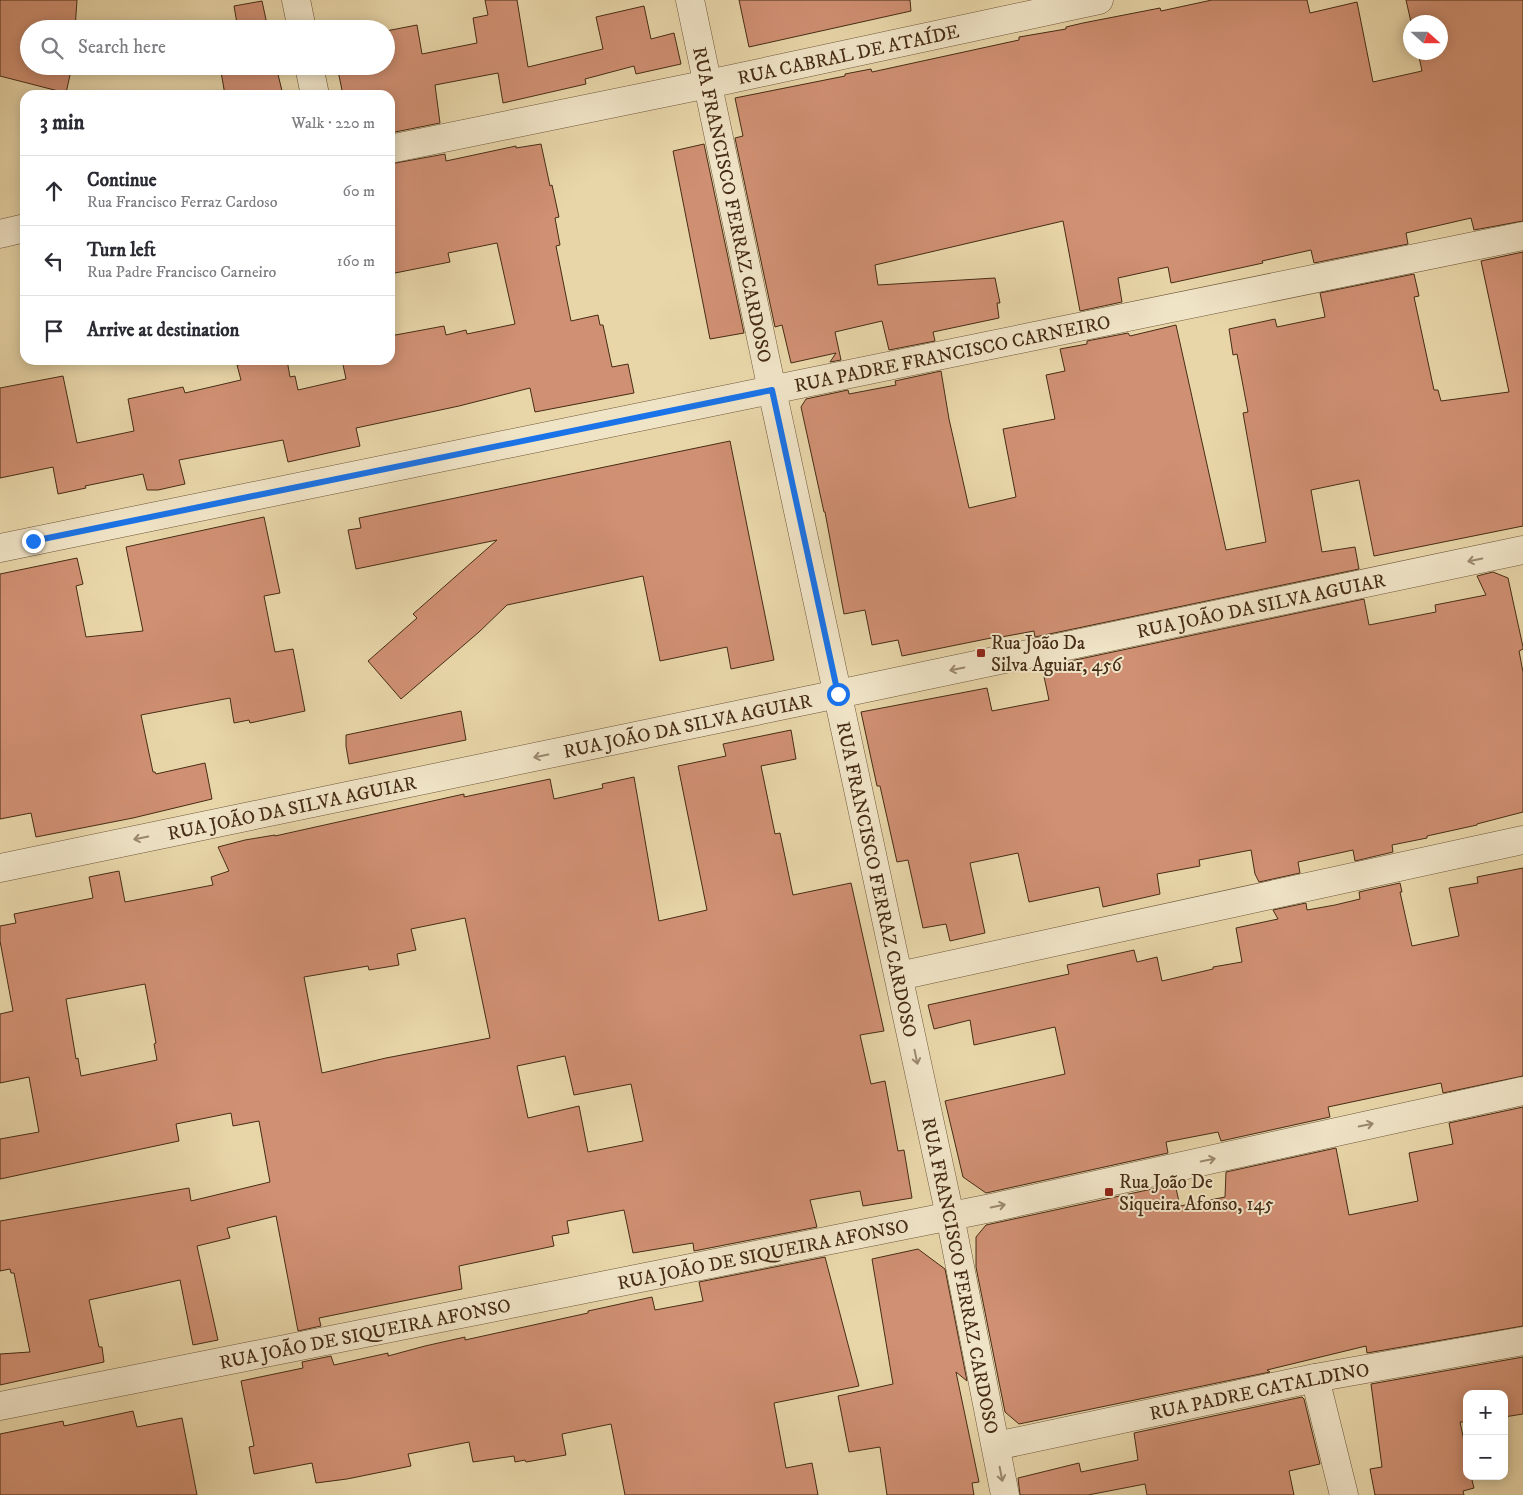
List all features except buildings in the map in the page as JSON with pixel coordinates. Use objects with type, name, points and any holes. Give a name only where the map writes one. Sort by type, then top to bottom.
[{"type":"street","points":[[295,0],[300,20]]},
{"type":"street","name":"RUA FRANCISCO FERRAZ CARDOSO","points":[[690,0],[950,1216],[1005,1495]]},
{"type":"street","name":"RUA CABRAL DE ATAÍDE","points":[[395,148],[708,84],[1099,0]]},
{"type":"street","points":[[311,75],[314,90]]},
{"type":"street","points":[[0,234],[20,229]]},
{"type":"street","name":"RUA PADRE FRANCISCO CARNEIRO","points":[[0,548],[1523,236]]},
{"type":"street","name":"RUA JOÃO DA SILVA AGUIAR","points":[[0,868],[1522,553]]},
{"type":"street","points":[[899,976],[1523,840]]},
{"type":"street","name":"RUA JOÃO DE SIQUEIRA AFONSO","points":[[0,1406],[950,1216],[1523,1091]]},
{"type":"street","name":"RUA PADRE CATALDINO","points":[[996,1446],[1315,1378],[1523,1341]]},
{"type":"street","points":[[1315,1378],[1344,1495]]},
{"type":"place","name":"Rua João Da Silva Aguiar, 456","points":[[981,653]]},
{"type":"place","name":"Rua João De Siqueira Afonso, 145","points":[[1109,1192]]},
{"type":"route","points":[[33,541],[772,390],[838,694]]}]
